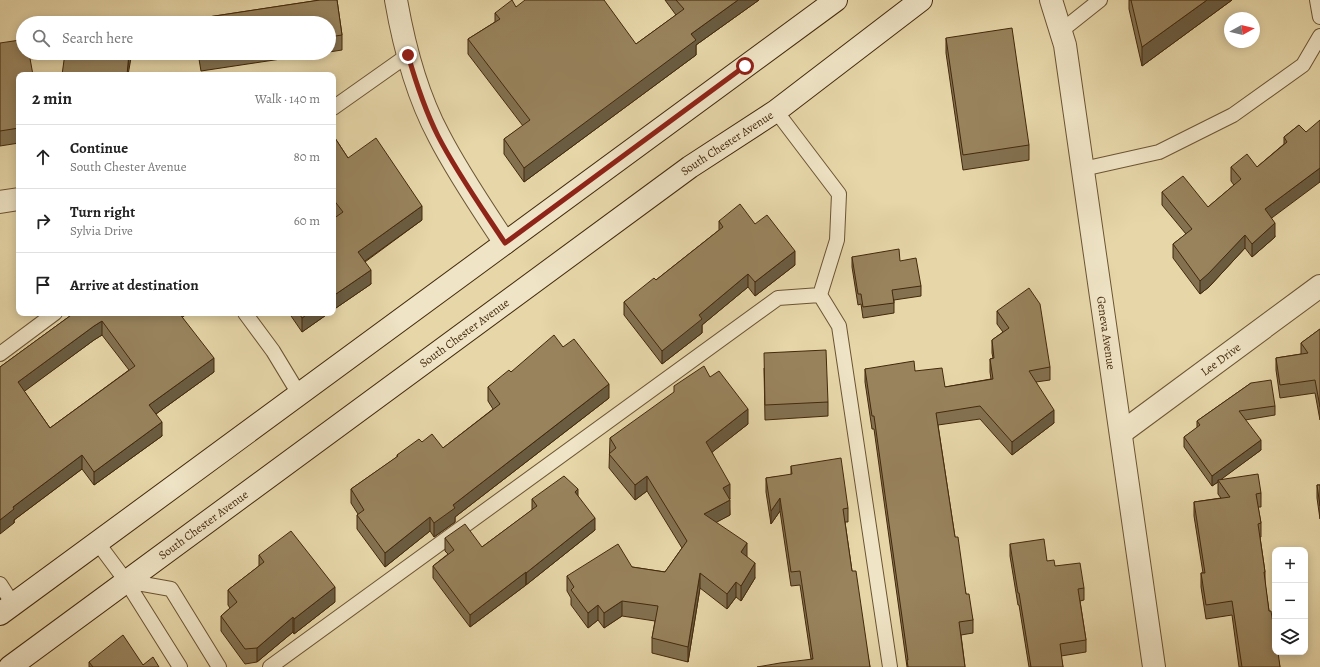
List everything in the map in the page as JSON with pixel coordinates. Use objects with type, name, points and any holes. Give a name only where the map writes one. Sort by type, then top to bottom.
[{"type":"main road","points":[[396,0],[402,34],[417,86],[438,136],[461,176],[505,243]]},
{"type":"main road","points":[[7,609],[836,0]]},
{"type":"main road","name":"South Chester Avenue","points":[[10,667],[690,167],[776,111],[921,0]]},
{"type":"main road","name":"Geneva Avenue","points":[[1051,0],[1065,45],[1154,667]]},
{"type":"main road","points":[[0,202],[16,199]]},
{"type":"main road","name":"Lee Drive","points":[[1121,433],[1320,286]]},
{"type":"lane","points":[[1061,32],[1100,0]]},
{"type":"lane","points":[[1317,0],[1320,17]]},
{"type":"lane","points":[[1083,169],[1159,152],[1233,115],[1303,65],[1320,36]]},
{"type":"lane","points":[[336,106],[408,55]]},
{"type":"lane","points":[[776,111],[839,194],[837,240],[820,295],[839,326],[890,667]]},
{"type":"lane","points":[[270,667],[778,298],[820,295]]},
{"type":"lane","points":[[0,354],[51,316]]},
{"type":"lane","points":[[247,316],[273,351],[299,394]]},
{"type":"lane","points":[[97,542],[126,581],[180,667]]},
{"type":"lane","points":[[126,581],[171,589],[219,667]]},
{"type":"lane","points":[[0,584],[7,609]]},
{"type":"building","points":[[320,0],[337,0],[342,35],[336,36],[336,16],[215,16]]},
{"type":"building","points":[[512,0],[516,7],[525,0],[604,0],[636,44],[684,9],[676,0],[738,0],[691,34],[696,40],[524,168],[504,139],[530,120],[468,39],[500,19],[495,13]]},
{"type":"building","points":[[1131,0],[1207,0],[1142,47]]},
{"type":"building","points":[[1012,28],[1029,145],[963,155],[946,38]]},
{"type":"building","points":[[16,41],[16,60],[30,60],[32,72],[16,72],[16,128],[0,131],[0,43]]},
{"type":"building","points":[[64,60],[128,60],[127,72],[62,72]]},
{"type":"building","points":[[1320,120],[1320,168],[1265,209],[1275,223],[1252,244],[1245,235],[1200,281],[1173,244],[1192,229],[1162,192],[1183,176],[1208,207],[1241,179],[1231,167],[1247,154],[1257,167],[1287,142],[1284,137],[1299,125],[1306,132]]},
{"type":"building","points":[[376,138],[422,206],[358,252],[371,270],[336,294],[336,217],[343,212],[336,203],[336,140],[348,158]]},
{"type":"building","points":[[740,204],[755,224],[767,215],[795,251],[755,282],[748,274],[699,315],[702,319],[662,351],[624,302],[654,278],[656,280],[723,227],[719,221]]},
{"type":"building","points":[[899,249],[900,261],[916,258],[921,286],[892,290],[894,303],[863,307],[861,294],[858,294],[852,257]]},
{"type":"building","points":[[1029,288],[1040,304],[1050,367],[1029,371],[1054,410],[1012,442],[980,406],[936,413],[955,537],[958,537],[966,594],[969,594],[973,620],[959,622],[965,667],[908,667],[874,416],[872,416],[865,369],[914,361],[915,371],[942,368],[945,387],[993,379],[990,359],[994,358],[992,340],[1009,328],[997,311]]},
{"type":"building","points":[[70,316],[181,316],[214,358],[149,405],[162,422],[94,472],[82,455],[13,507],[14,509],[0,520],[0,367]],"holes":[[[102,321],[135,366],[50,428],[18,382]]]},
{"type":"building","points":[[1320,329],[1320,407],[1315,380],[1280,385],[1276,358],[1308,353],[1301,343]]},
{"type":"building","points":[[554,335],[563,347],[574,339],[609,384],[453,505],[455,508],[434,523],[430,517],[385,553],[357,515],[364,510],[351,489],[398,456],[397,455],[419,439],[422,442],[432,434],[443,448],[500,404],[488,387],[509,370],[511,372]]},
{"type":"building","points":[[826,350],[828,402],[765,405],[764,353]]},
{"type":"building","points":[[704,366],[710,377],[719,371],[748,409],[706,442],[730,484],[723,488],[730,500],[704,514],[747,543],[741,552],[755,563],[741,586],[736,582],[727,594],[700,573],[688,647],[652,638],[658,606],[622,601],[604,613],[598,605],[588,613],[571,590],[574,587],[567,576],[618,544],[632,567],[665,572],[687,541],[647,476],[635,485],[609,454],[616,448],[610,438],[674,392],[674,386]]},
{"type":"building","points":[[1271,380],[1275,406],[1239,411],[1261,440],[1212,476],[1184,437],[1200,425],[1197,421],[1251,383]]},
{"type":"building","points":[[841,458],[848,508],[843,509],[852,571],[856,571],[870,667],[757,667],[813,659],[800,571],[791,572],[780,498],[771,511],[766,478],[792,474],[791,466]]},
{"type":"building","points":[[1258,474],[1261,493],[1256,494],[1261,523],[1258,524],[1269,611],[1271,611],[1272,617],[1272,655],[1278,655],[1280,667],[1242,667],[1232,601],[1206,605],[1201,573],[1205,573],[1194,502],[1230,497],[1218,480]]},
{"type":"building","points":[[564,476],[578,489],[575,492],[595,518],[470,615],[433,566],[454,550],[445,538],[465,524],[482,547],[537,506],[532,499]]},
{"type":"building","points":[[1317,485],[1320,485],[1320,506]]},
{"type":"building","points":[[291,531],[335,587],[294,619],[293,617],[257,648],[245,649],[221,616],[237,602],[228,590],[264,562],[259,555]]},
{"type":"building","points":[[1044,539],[1047,561],[1054,560],[1055,566],[1080,563],[1084,588],[1078,589],[1086,640],[1060,644],[1063,667],[1031,667],[1010,544]]},
{"type":"building","points":[[123,635],[143,665],[153,657],[159,667],[93,667],[89,662]]},
{"type":"route","points":[[408,55],[417,86],[438,136],[461,176],[505,243],[745,66]]}]
